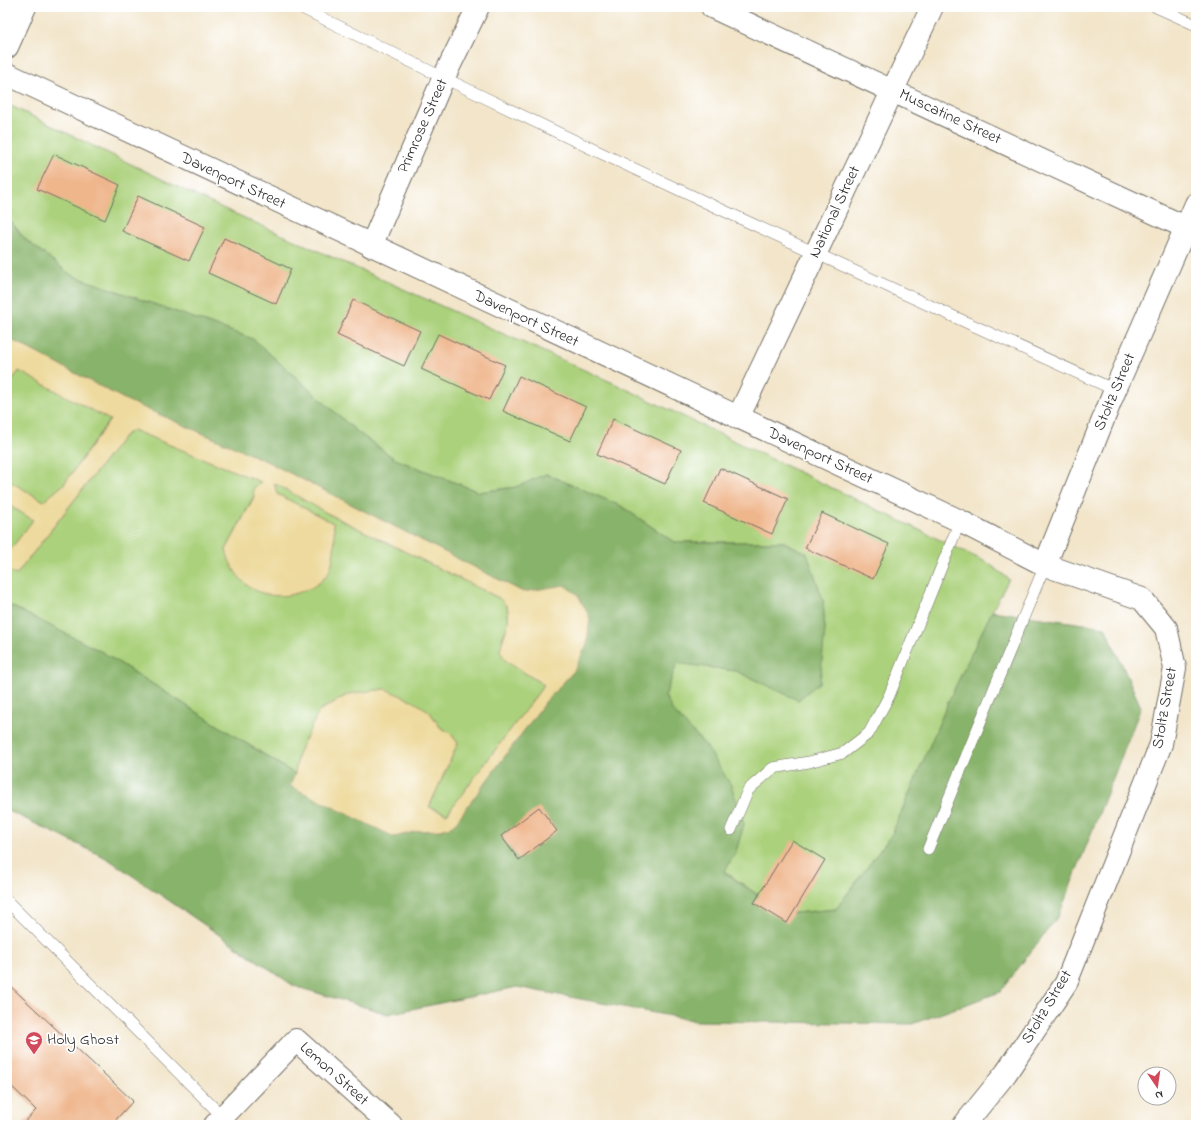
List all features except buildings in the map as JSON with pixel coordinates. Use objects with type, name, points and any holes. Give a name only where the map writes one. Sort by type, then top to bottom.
[{"type":"street","points":[[7,47],[25,7]]},
{"type":"street","name":"Primrose Street","points":[[371,246],[443,78],[478,7]]},
{"type":"street","name":"Muscatine Street","points":[[712,7],[1187,228]]},
{"type":"street","name":"National Street","points":[[738,418],[932,7]]},
{"type":"street","name":"Davenport Street","points":[[7,74],[960,521],[1045,565]]},
{"type":"street","name":"Stoltz Street","points":[[964,1125],[1006,1073],[1066,983],[1162,744],[1175,668],[1166,628],[1142,599],[1045,565],[1115,390],[1187,228],[1196,204]]},
{"type":"street","name":"Lemon Street","points":[[219,1121],[296,1040],[391,1125]]},
{"type":"lane","points":[[300,7],[443,78],[815,254],[1115,390]]},
{"type":"lane","points":[[1156,7],[1196,24]]},
{"type":"lane","points":[[731,830],[748,790],[773,768],[809,762],[843,753],[869,733],[889,696],[960,521]]},
{"type":"lane","points":[[928,849],[1045,565]]},
{"type":"lane","points":[[7,902],[219,1121]]},
{"type":"green space","points":[[7,104],[209,202],[620,386],[988,563],[1009,579],[950,698],[892,834],[836,909],[785,914],[724,871],[736,852],[706,746],[672,710],[665,696],[677,663],[736,671],[798,700],[825,630],[823,600],[807,553],[784,542],[674,542],[621,506],[546,474],[516,487],[479,492],[395,459],[356,431],[253,339],[71,275],[25,239],[7,217]]},
{"type":"green space","points":[[7,217],[25,239],[71,275],[253,339],[356,431],[395,459],[479,492],[516,487],[546,474],[621,506],[674,542],[784,542],[807,553],[823,600],[825,630],[820,682],[798,700],[736,671],[677,663],[665,696],[672,710],[706,746],[731,785],[744,824],[736,852],[724,872],[785,914],[836,909],[892,834],[950,698],[992,611],[1105,627],[1141,707],[1059,915],[1000,992],[912,1024],[697,1021],[517,987],[388,1014],[294,986],[108,859],[7,810],[7,604],[102,652],[394,837],[418,831],[441,830],[453,826],[546,701],[574,671],[564,586],[523,592],[268,462],[126,400],[14,341],[7,350]]},
{"type":"green space","points":[[19,371],[110,419],[64,484],[44,501],[7,480],[7,387]]},
{"type":"green space","points":[[133,430],[261,482],[226,550],[327,575],[334,543],[333,523],[277,494],[274,482],[325,512],[499,598],[507,606],[509,624],[502,638],[506,661],[544,685],[447,814],[429,807],[458,743],[450,733],[440,727],[429,711],[349,694],[319,711],[298,754],[295,774],[102,652],[7,604],[7,570],[16,575],[124,436]]},
{"type":"green space","points":[[7,504],[33,520],[7,554]]},
{"type":"sand","points":[[14,341],[126,400],[268,462],[523,592],[564,585],[578,595],[590,618],[587,644],[574,671],[546,701],[453,826],[441,830],[418,831],[394,837],[290,786],[295,774],[298,754],[319,711],[349,694],[385,689],[411,700],[429,711],[440,727],[450,733],[458,743],[429,807],[447,814],[544,685],[506,661],[500,651],[508,623],[507,606],[499,598],[325,512],[274,483],[277,494],[333,523],[334,551],[329,571],[323,580],[315,585],[294,594],[282,596],[260,592],[242,581],[235,572],[226,550],[254,497],[253,489],[261,482],[133,430],[124,436],[16,575],[7,570],[7,554],[33,520],[7,504],[7,480],[44,501],[64,484],[110,420],[19,371],[7,387],[7,353]]},
{"type":"place","name":"Holy Ghost","points":[[34,1055]]}]
